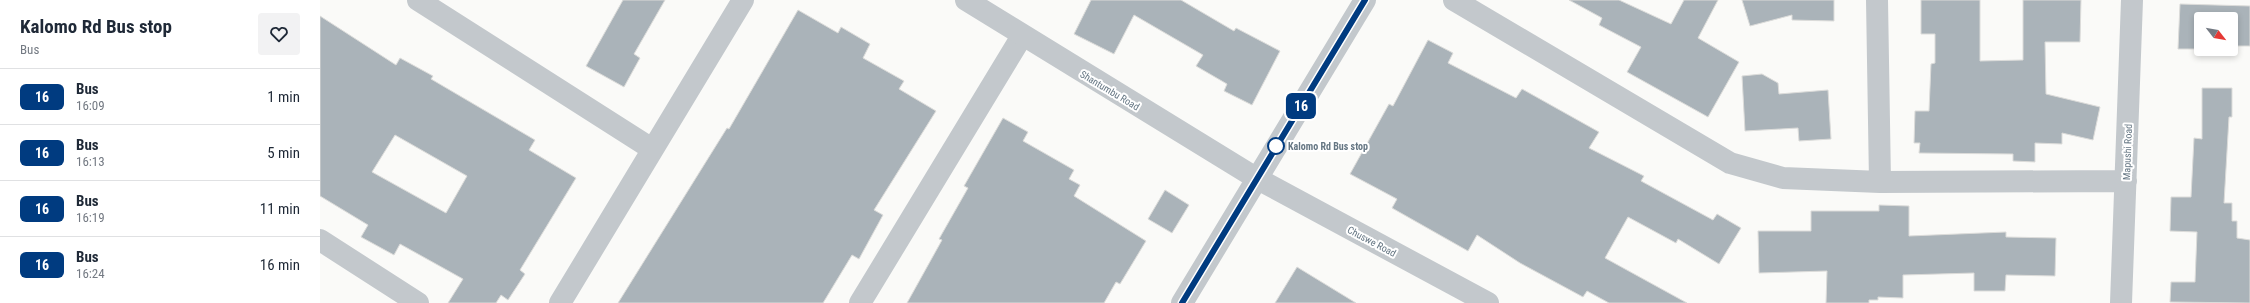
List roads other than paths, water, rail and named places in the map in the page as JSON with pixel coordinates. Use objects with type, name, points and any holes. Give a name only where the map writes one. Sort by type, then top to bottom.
[{"type":"street","points":[[418,0],[652,149]]},
{"type":"street","points":[[560,303],[743,0]]},
{"type":"street","name":"Shantumbu Road","points":[[966,0],[1022,36],[1256,178]]},
{"type":"street","points":[[1182,303],[1256,178],[1365,0]]},
{"type":"street","points":[[1454,0],[1730,162],[1783,178],[1880,182],[2126,181]]},
{"type":"street","points":[[1877,0],[1880,182]]},
{"type":"street","name":"Mapushi Road","points":[[2121,303],[2132,0]]},
{"type":"street","points":[[860,303],[1022,36]]},
{"type":"street","name":"Chuswe Road","points":[[1256,178],[1487,303]]},
{"type":"street","points":[[320,240],[418,303]]},
{"type":"place","name":"Kalomo Rd Bus stop","points":[[1276,146]]}]
